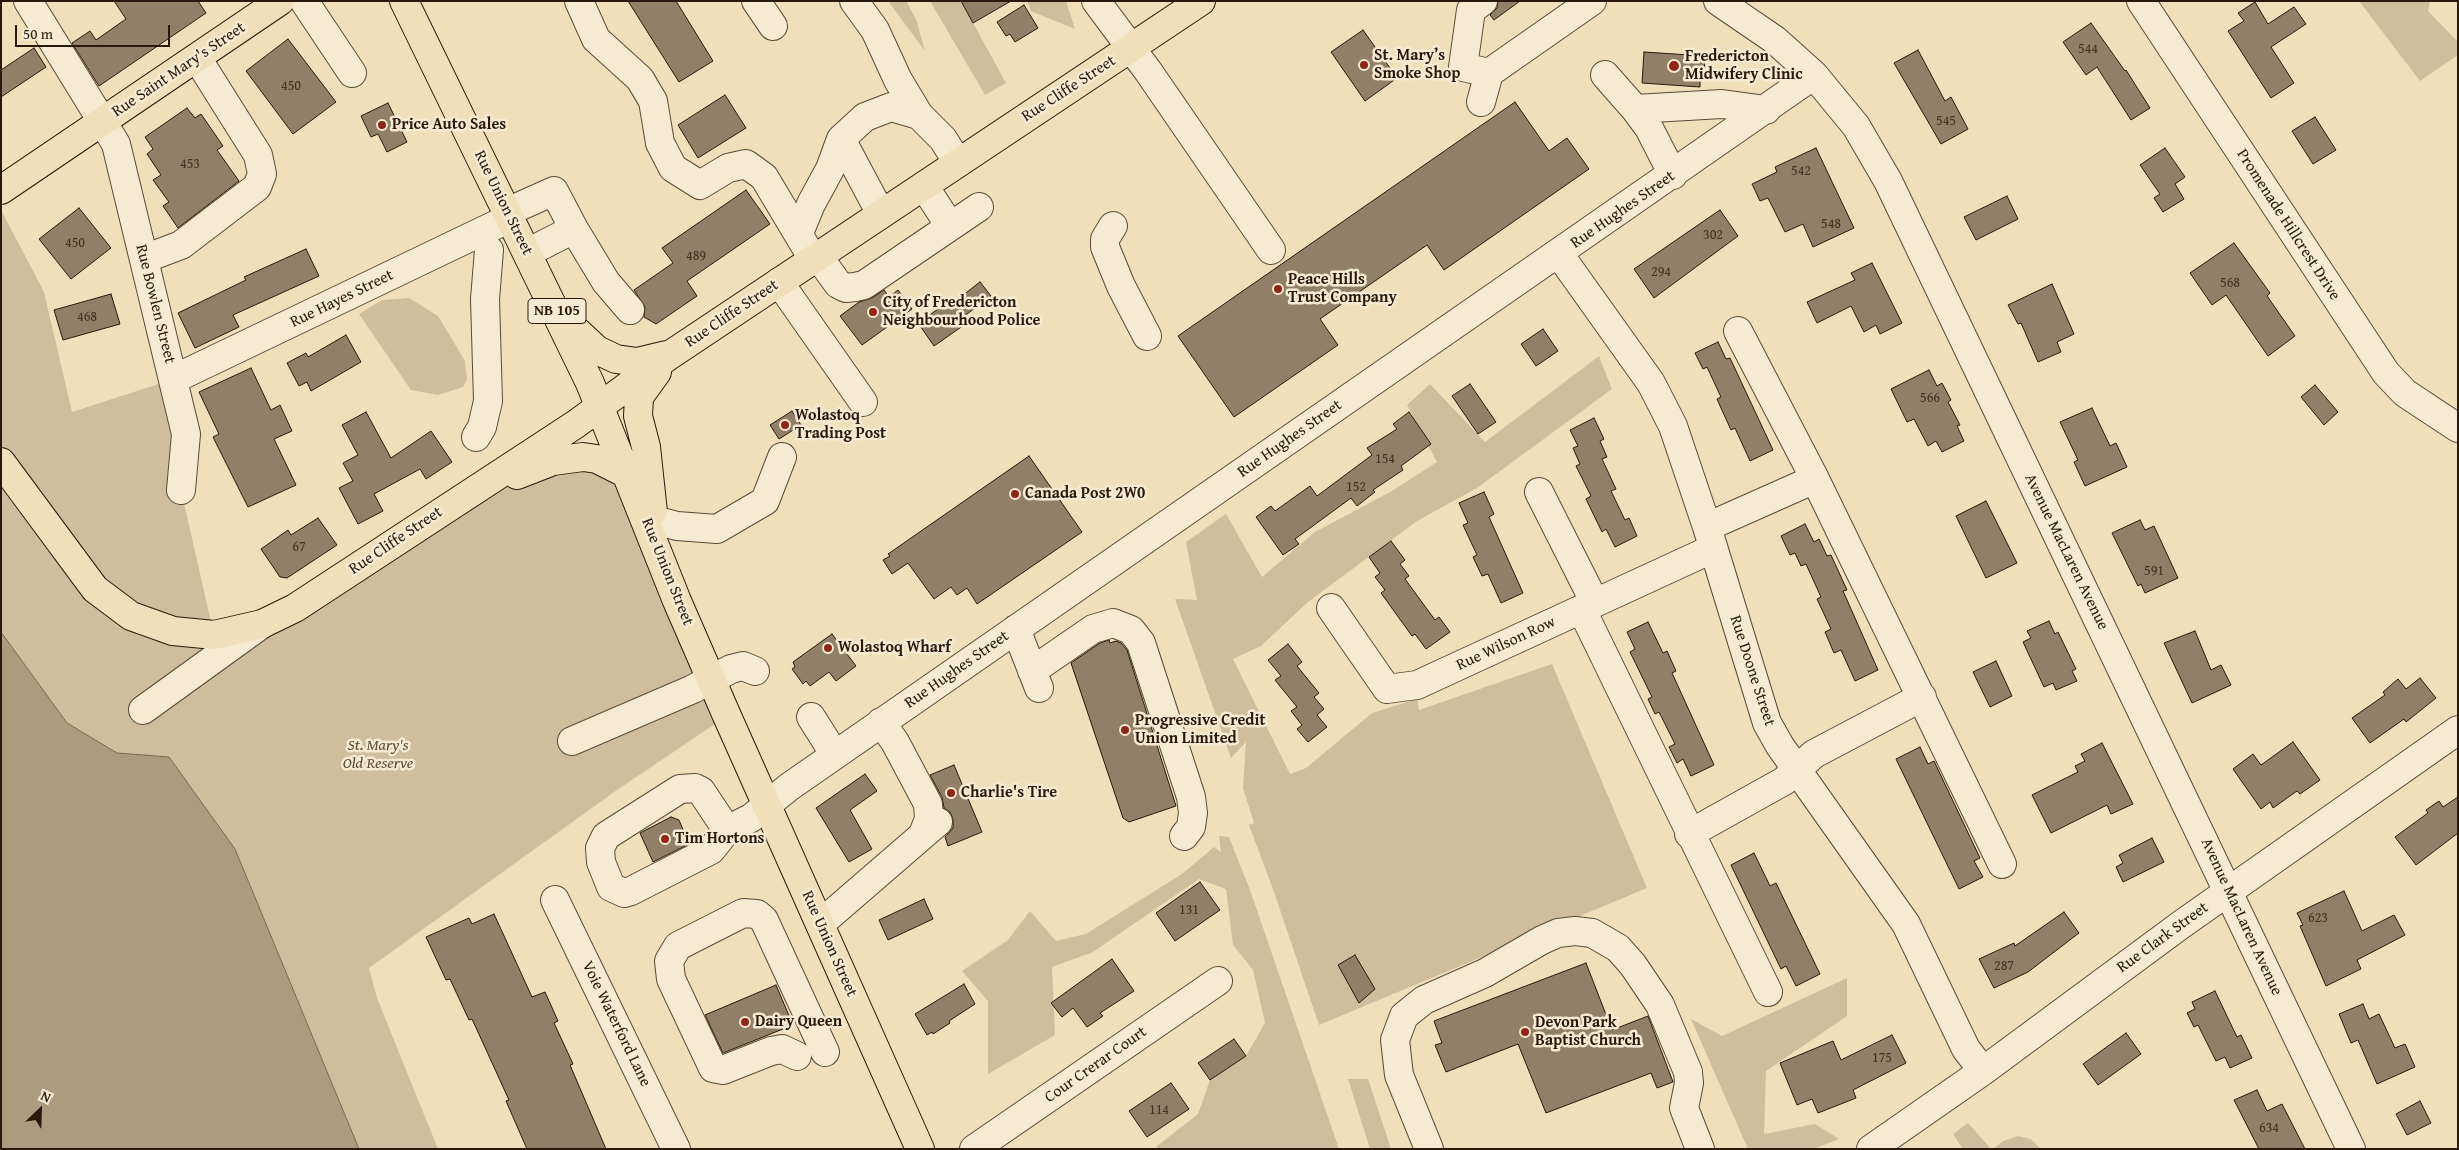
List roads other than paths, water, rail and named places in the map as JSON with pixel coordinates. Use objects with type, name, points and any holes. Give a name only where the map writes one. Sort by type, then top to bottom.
[{"type":"main road","name":"Rue Saint Mary's Street","points":[[1,190],[280,1]]},
{"type":"main road","name":"Rue Union Street","points":[[404,1],[426,41],[508,215],[559,315],[655,532],[711,679],[920,1149]]},
{"type":"main road","points":[[425,1],[426,41]]},
{"type":"main road","name":"Rue Cliffe Street","points":[[1,462],[95,588],[131,616],[173,632],[214,635],[262,624],[295,608],[600,407],[670,355],[1201,1]]},
{"type":"main road","points":[[559,315],[597,350],[616,359],[637,362],[670,355]]},
{"type":"main road","points":[[655,532],[646,447],[638,416],[639,397],[670,355]]},
{"type":"main road","points":[[470,491],[553,462],[583,457],[597,459],[629,475]]},
{"type":"street","name":"Rue Bowlen Street","points":[[28,1],[116,144],[186,434],[181,490]]},
{"type":"street","points":[[304,1],[352,73]]},
{"type":"street","points":[[578,1],[596,39],[640,79],[653,101],[660,143],[673,168],[700,185],[728,168],[746,164],[764,177],[816,258],[838,284],[846,288],[864,285],[979,207]]},
{"type":"street","points":[[756,1],[773,26]]},
{"type":"street","points":[[854,1],[875,30],[898,80],[919,115],[943,138],[958,163]]},
{"type":"street","points":[[1096,1],[1131,48],[1271,250]]},
{"type":"street","points":[[1483,1],[1471,10],[1463,68],[1489,73]]},
{"type":"street","name":"Avenue MacLaren Avenue","points":[[1718,1],[1775,40],[1814,75],[1856,126],[1888,181],[2351,1149]]},
{"type":"street","name":"Promenade Hillcrest Drive","points":[[2141,1],[2386,373],[2405,393],[2458,428]]},
{"type":"street","points":[[1481,102],[1489,73],[1586,2]]},
{"type":"street","points":[[144,259],[181,245],[257,187],[262,174],[258,154],[197,58]]},
{"type":"street","points":[[1605,75],[1635,109],[1648,128],[1673,175]]},
{"type":"street","name":"Rue Hughes Street","points":[[727,830],[751,818],[789,787],[881,722],[925,678],[1016,630],[1673,175],[1814,75]]},
{"type":"street","points":[[1635,109],[1722,104],[1766,110]]},
{"type":"street","points":[[799,233],[810,204],[830,169],[840,139],[865,117],[891,107],[919,115]]},
{"type":"street","points":[[840,139],[881,214]]},
{"type":"street","points":[[924,186],[950,226]]},
{"type":"street","name":"Rue Hayes Street","points":[[174,379],[554,192],[574,229]]},
{"type":"street","points":[[1113,226],[1105,239],[1105,248],[1121,286],[1147,336]]},
{"type":"street","points":[[527,253],[574,229],[606,282],[630,310]]},
{"type":"street","points":[[476,438],[482,427],[488,401],[485,299],[489,250]]},
{"type":"street","name":"Rue Doone Street","points":[[1559,254],[1651,383],[1673,426],[1767,723],[1906,924],[1966,1049],[1983,1071]]},
{"type":"street","points":[[779,282],[863,402]]},
{"type":"street","points":[[1738,331],[1815,479],[2002,864]]},
{"type":"street","points":[[655,532],[677,526],[717,529],[765,501],[782,457]]},
{"type":"street","name":"Rue Wilson Row","points":[[1331,608],[1387,689],[1417,685],[1588,606],[1815,479]]},
{"type":"street","points":[[1538,492],[1689,834],[1768,992]]},
{"type":"street","points":[[1016,630],[1036,680],[1093,629],[1113,623],[1130,630],[1141,643],[1191,797],[1193,813],[1191,827],[1184,836]]},
{"type":"street","points":[[143,710],[262,624]]},
{"type":"street","points":[[572,741],[731,669],[743,666],[755,671]]},
{"type":"street","points":[[1689,834],[1784,781],[1814,754],[1922,697]]},
{"type":"street","points":[[811,717],[835,755]]},
{"type":"street","points":[[820,924],[931,828],[928,804],[895,742],[881,722]]},
{"type":"street","name":"Rue Clark Street","points":[[1871,1149],[1983,1071],[2228,891],[2458,730]]},
{"type":"street","points":[[695,788],[701,791],[727,830],[711,850],[624,893],[611,887],[601,862],[600,848],[606,836],[680,789],[695,788]]},
{"type":"street","name":"Voie Waterford Lane","points":[[555,900],[676,1149]]},
{"type":"street","points":[[797,1056],[782,1049],[723,1070],[713,1068],[672,979],[669,961],[678,946],[743,913],[757,914],[764,920],[825,1052]]},
{"type":"street","points":[[1429,1149],[1398,1068],[1395,1040],[1404,1016],[1424,1000],[1492,969],[1542,940],[1558,933],[1575,931],[1592,933],[1618,948],[1633,965],[1660,1005],[1688,1072],[1689,1083],[1684,1108],[1700,1149]]},
{"type":"street","name":"Cour Crerar Court","points":[[974,1149],[1218,981]]},
{"type":"place","name":"St. Mary’s Smoke Shop","points":[[1364,65]]},
{"type":"place","name":"Fredericton Midwifery Clinic","points":[[1674,66]]},
{"type":"place","name":"Price Auto Sales","points":[[382,125]]},
{"type":"place","name":"Peace Hills Trust Company","points":[[1278,289]]},
{"type":"place","name":"City of Fredericton Neighbourhood Police","points":[[873,312]]},
{"type":"place","name":"Wolastoq Trading Post","points":[[785,425]]},
{"type":"place","name":"Canada Post 2W0","points":[[1015,494]]},
{"type":"place","name":"Wolastoq Wharf","points":[[828,648]]},
{"type":"place","name":"Progressive Credit Union Limited","points":[[1125,730]]},
{"type":"place","name":"Charlie's Tire","points":[[951,793]]},
{"type":"place","name":"Tim Hortons","points":[[665,839]]},
{"type":"place","name":"Dairy Queen","points":[[745,1022]]},
{"type":"place","name":"Devon Park Baptist Church","points":[[1525,1032]]},
{"type":"park label","name":"St. Mary's Old Reserve","points":[[378,755]]}]
